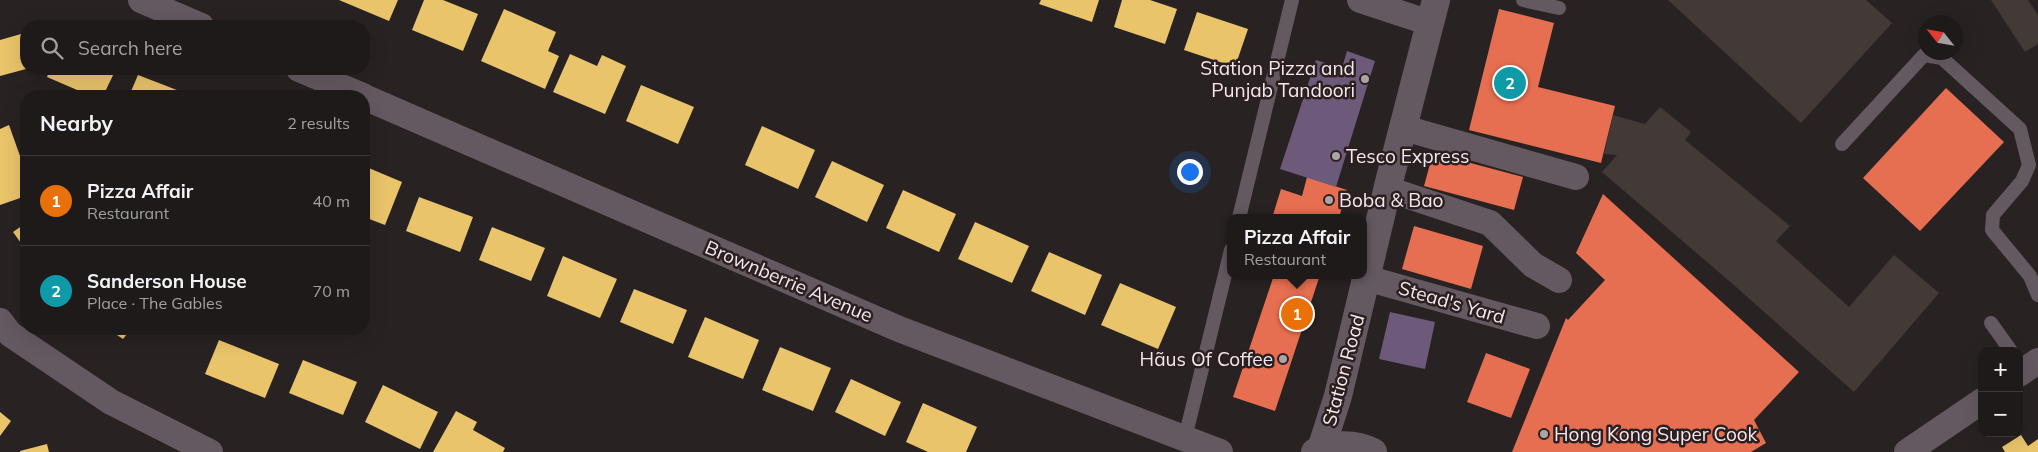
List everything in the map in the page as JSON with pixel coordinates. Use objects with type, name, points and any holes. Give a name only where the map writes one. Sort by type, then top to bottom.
[{"type":"street","points":[[141,0],[188,20]]},
{"type":"street","points":[[1360,0],[1433,12]]},
{"type":"street","name":"Station Road","points":[[1367,274],[1433,12]]},
{"type":"street","name":"Brownberrie Avenue","points":[[314,75],[349,90]]},
{"type":"street","name":"Brownberrie Avenue","points":[[370,99],[899,329],[1220,452]]},
{"type":"street","points":[[1404,128],[1576,177]]},
{"type":"street","points":[[1387,189],[1490,223],[1533,265],[1559,280]]},
{"type":"street","name":"Stead's Yard","points":[[1367,278],[1537,326]]},
{"type":"street","name":"Station Road","points":[[1318,450],[1338,396],[1366,279]]},
{"type":"street","points":[[0,321],[10,334],[111,402],[210,452]]},
{"type":"street","points":[[1907,452],[1978,404]]},
{"type":"street","points":[[1318,450],[1344,445],[1367,449],[1373,452]]},
{"type":"lane","points":[[1240,214],[1292,0]]},
{"type":"lane","points":[[1523,0],[1560,8]]},
{"type":"lane","points":[[1842,144],[1924,55],[1942,58],[2020,129],[2029,165],[2022,181],[1993,215],[1992,230],[2030,276],[2038,295]]},
{"type":"lane","points":[[1184,438],[1227,266]]},
{"type":"lane","points":[[1991,323],[2010,347]]},
{"type":"building: Homes","points":[[339,0],[398,0],[389,21]]},
{"type":"building: Homes","points":[[424,0],[443,0],[478,14],[463,51],[412,30]]},
{"type":"building: Homes","points":[[1041,0],[1099,0],[1092,22],[1039,4]]},
{"type":"building: Homes","points":[[1122,0],[1150,0],[1177,9],[1165,44],[1114,27]]},
{"type":"building: Homes","points":[[504,9],[556,32],[548,51],[559,56],[545,89],[481,61]]},
{"type":"building: Homes","points":[[1197,12],[1248,29],[1235,67],[1184,50]]},
{"type":"building: Homes","points":[[20,34],[20,71],[0,76],[0,40]]},
{"type":"building: Homes","points":[[570,54],[597,66],[602,55],[626,66],[605,114],[553,92]]},
{"type":"building: Homes","points":[[48,75],[113,75],[106,90],[77,90],[47,77]]},
{"type":"building: Homes","points":[[138,75],[177,90],[132,90]]},
{"type":"building: Homes","points":[[641,85],[694,107],[678,144],[626,121]]},
{"type":"building: Homes","points":[[9,125],[20,156],[20,198],[0,205],[0,129]]},
{"type":"building: Homes","points":[[762,126],[815,150],[798,189],[745,165]]},
{"type":"building: Homes","points":[[832,161],[884,185],[867,222],[815,197]]},
{"type":"building: Homes","points":[[370,169],[402,182],[385,225],[370,219]]},
{"type":"building: Homes","points":[[903,190],[956,214],[939,252],[886,228]]},
{"type":"building: Homes","points":[[419,197],[473,217],[460,252],[406,231]]},
{"type":"building: Homes","points":[[975,222],[1029,246],[1012,283],[958,259]]},
{"type":"building: Homes","points":[[20,227],[20,242],[13,232]]},
{"type":"building: Homes","points":[[492,227],[545,248],[531,281],[479,260]]},
{"type":"building: Homes","points":[[1049,252],[1102,275],[1085,315],[1031,291]]},
{"type":"building: Homes","points":[[563,256],[617,279],[600,318],[547,296]]},
{"type":"building: Homes","points":[[1120,283],[1176,307],[1158,349],[1101,325]]},
{"type":"building: Homes","points":[[634,289],[687,310],[673,344],[620,322]]},
{"type":"building: Homes","points":[[705,317],[759,340],[743,379],[688,357]]},
{"type":"building: Homes","points":[[117,335],[126,335],[123,339]]},
{"type":"building: Homes","points":[[219,340],[279,364],[265,398],[205,374]]},
{"type":"building: Homes","points":[[780,347],[831,368],[813,411],[762,390]]},
{"type":"building: Homes","points":[[303,360],[357,382],[343,415],[289,393]]},
{"type":"building: Homes","points":[[851,379],[901,402],[885,436],[835,412]]},
{"type":"building: Homes","points":[[383,385],[438,412],[420,449],[365,422]]},
{"type":"building: Homes","points":[[923,403],[977,427],[966,452],[928,452],[906,442]]},
{"type":"building: Homes","points":[[456,411],[477,422],[473,430],[505,448],[503,452],[433,452]]},
{"type":"building: Homes","points":[[0,412],[11,421],[0,436]]},
{"type":"building: Homes","points":[[2018,437],[2022,437],[2028,446],[2038,439],[2038,452],[2005,452],[2002,447]]},
{"type":"building: Homes","points":[[47,444],[49,452],[20,452],[20,451]]},
{"type":"building: Shops","points":[[1499,9],[1554,23],[1538,87],[1615,106],[1601,163],[1469,130]]},
{"type":"building: Shops","points":[[1946,88],[2004,142],[1920,231],[1863,178]]},
{"type":"building: Shops","points":[[1433,153],[1523,177],[1514,210],[1424,186]]},
{"type":"building: Shops","points":[[1307,177],[1347,190],[1340,214],[1273,214],[1281,189],[1302,196]]},
{"type":"building: Shops","points":[[1603,194],[1799,372],[1754,420],[1766,443],[1751,452],[1512,452],[1566,318],[1568,320],[1605,280],[1576,253]]},
{"type":"building: Shops","points":[[1414,226],[1483,246],[1471,289],[1402,269]]},
{"type":"building: Shops","points":[[1273,279],[1319,279],[1275,411],[1233,397]]},
{"type":"building: Shops","points":[[1486,353],[1530,369],[1511,418],[1467,402]]},
{"type":"building: Offices","points":[[1347,51],[1375,61],[1336,187],[1280,169],[1316,60],[1342,68]]},
{"type":"building: Offices","points":[[1390,312],[1435,322],[1425,369],[1379,359]]},
{"type":"building: Other","points":[[1668,0],[1866,0],[1892,23],[1801,123]]},
{"type":"building: Other","points":[[1991,0],[2028,0],[2038,15],[2038,44],[2025,52]]},
{"type":"building: Other","points":[[1660,107],[1691,132],[1685,140],[1790,226],[1776,241],[1849,307],[1894,255],[1939,293],[1854,392],[1735,286],[1602,172],[1617,155],[1604,154],[1613,115],[1645,124]]},
{"type":"place","name":"Station Pizza and Punjab Tandoori","points":[[1365,79]]},
{"type":"place","name":"Sanderson House","points":[[1510,83]]},
{"type":"place","name":"Tesco Express","points":[[1336,156]]},
{"type":"place","name":"Boba & Bao","points":[[1329,200]]},
{"type":"place","name":"Pizza Affair","points":[[1297,314]]},
{"type":"place","name":"Hãus Of Coffee","points":[[1283,359]]},
{"type":"place","name":"Hong Kong Super Cook","points":[[1544,434]]}]
